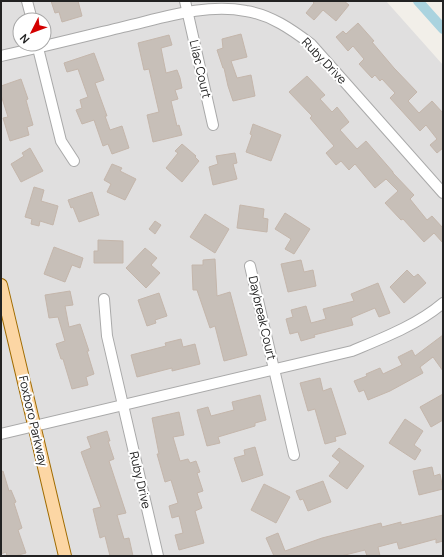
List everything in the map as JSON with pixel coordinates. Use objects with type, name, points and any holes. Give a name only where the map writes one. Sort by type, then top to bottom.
[{"type":"main road","name":"Foxboro Parkway","points":[[1,285],[65,556]]},
{"type":"street","points":[[27,1],[30,12]]},
{"type":"street","name":"Lilac Court","points":[[185,1],[214,125]]},
{"type":"street","name":"Ruby Drive","points":[[52,43],[187,12],[223,8],[246,11],[268,17],[289,28],[310,44],[443,193]]},
{"type":"street","name":"Ruby Drive","points":[[1,56],[15,52]]},
{"type":"street","points":[[38,52],[60,141],[74,161]]},
{"type":"street","name":"Daybreak Court","points":[[250,266],[294,455]]},
{"type":"street","name":"Ruby Drive","points":[[104,300],[107,336],[158,556]]},
{"type":"street","points":[[1,434],[352,351],[392,335],[420,319],[443,303]]},
{"type":"shaded area","points":[[1,1],[386,1],[443,65],[443,556],[1,556]]},
{"type":"building","points":[[51,1],[78,1],[82,16],[62,22],[59,12],[55,13]]},
{"type":"building","points":[[312,1],[344,1],[349,5],[336,21],[323,10],[314,20],[306,13],[314,3]]},
{"type":"building","points":[[358,23],[374,41],[372,42],[394,68],[417,92],[408,101],[419,113],[432,101],[443,113],[443,148],[437,153],[430,145],[437,139],[426,125],[420,131],[390,98],[395,93],[382,79],[380,81],[375,75],[372,78],[359,64],[364,59],[353,46],[348,51],[336,37],[343,31],[346,34]]},
{"type":"building","points":[[241,34],[247,57],[231,61],[237,78],[251,75],[255,96],[233,101],[224,68],[217,50],[223,48],[222,39]]},
{"type":"building","points":[[169,35],[172,45],[161,48],[166,73],[177,70],[180,78],[182,88],[175,90],[178,99],[171,101],[177,126],[179,125],[182,135],[153,142],[147,115],[159,112],[149,69],[144,70],[138,43]]},
{"type":"building","points":[[94,53],[104,80],[95,83],[107,116],[105,116],[110,130],[122,126],[129,148],[112,154],[108,144],[103,146],[94,120],[82,124],[76,110],[82,108],[80,100],[88,97],[78,69],[67,72],[64,63]]},
{"type":"building","points":[[307,76],[325,95],[320,99],[332,112],[337,107],[349,122],[340,130],[357,149],[366,141],[414,195],[410,199],[427,220],[432,216],[443,228],[443,243],[434,233],[424,242],[403,219],[401,220],[385,203],[398,191],[386,179],[375,188],[355,164],[349,170],[341,161],[336,165],[326,153],[334,146],[310,118],[312,116],[289,92]]},
{"type":"building","points":[[21,79],[28,99],[26,100],[33,125],[27,127],[29,135],[10,141],[3,118],[8,117],[1,95],[1,86]]},
{"type":"building","points":[[253,124],[281,135],[271,161],[246,152],[252,135],[250,134]]},
{"type":"building","points":[[182,144],[196,156],[195,157],[199,161],[182,182],[166,168],[178,153],[175,151]]},
{"type":"building","points":[[30,148],[43,171],[21,182],[11,164],[24,156],[22,153]]},
{"type":"building","points":[[235,153],[237,163],[233,164],[237,179],[213,185],[209,167],[218,164],[216,156]]},
{"type":"building","points":[[112,164],[122,168],[120,171],[136,179],[125,200],[107,192],[111,184],[104,180]]},
{"type":"building","points":[[34,187],[44,190],[41,201],[58,206],[53,225],[40,221],[39,226],[31,224],[32,219],[25,217]]},
{"type":"building","points":[[92,192],[99,215],[79,222],[73,207],[71,208],[68,200]]},
{"type":"building","points":[[240,205],[264,209],[263,218],[268,219],[267,232],[237,228]]},
{"type":"building","points":[[285,213],[310,229],[294,254],[285,249],[291,239],[275,229]]},
{"type":"building","points":[[205,214],[229,229],[215,253],[190,237]]},
{"type":"building","points":[[155,221],[161,225],[155,234],[149,229]]},
{"type":"building","points":[[98,240],[123,241],[123,263],[94,263],[94,251],[98,251]]},
{"type":"building","points":[[54,247],[83,258],[80,268],[72,265],[65,282],[44,274]]},
{"type":"building","points":[[145,248],[157,258],[151,265],[160,273],[146,288],[126,268]]},
{"type":"building","points":[[215,259],[217,296],[230,292],[247,355],[224,361],[215,326],[210,328],[197,290],[193,290],[192,265],[203,265],[203,260]]},
{"type":"building","points":[[301,260],[304,272],[313,270],[316,286],[288,292],[281,264]]},
{"type":"building","points":[[407,270],[414,277],[418,274],[426,283],[404,303],[390,287]]},
{"type":"building","points":[[378,283],[390,313],[379,317],[375,308],[351,318],[353,325],[314,335],[315,337],[301,341],[298,332],[290,334],[286,319],[293,317],[291,310],[306,306],[311,323],[326,319],[323,309],[354,301],[351,294]]},
{"type":"building","points":[[70,291],[73,305],[65,306],[69,327],[80,324],[89,351],[87,351],[94,374],[86,377],[88,385],[72,389],[63,359],[61,359],[56,344],[65,341],[58,317],[49,318],[45,295]]},
{"type":"building","points":[[159,293],[167,316],[155,320],[156,323],[147,326],[138,300]]},
{"type":"building","points":[[443,335],[443,371],[433,357],[420,367],[423,373],[390,391],[368,400],[364,390],[359,392],[354,381],[367,376],[366,374],[380,368],[383,374],[402,365],[398,357],[412,350],[415,356]]},
{"type":"building","points":[[181,339],[183,347],[195,344],[200,364],[172,371],[172,368],[137,377],[131,355],[166,346],[165,343]]},
{"type":"building","points":[[320,378],[323,391],[331,388],[346,434],[335,437],[336,441],[325,444],[315,409],[308,411],[300,383]]},
{"type":"building","points":[[443,394],[443,420],[431,427],[420,407]]},
{"type":"building","points":[[260,395],[266,420],[255,423],[255,426],[218,437],[220,443],[207,446],[197,410],[208,407],[211,416],[234,410],[232,402]]},
{"type":"building","points":[[179,412],[184,435],[173,437],[180,461],[188,459],[190,463],[196,461],[200,472],[197,473],[203,491],[197,493],[202,508],[195,511],[204,543],[179,550],[175,535],[183,533],[179,516],[172,518],[169,506],[178,503],[171,480],[165,482],[157,454],[159,454],[152,418]]},
{"type":"building","points":[[405,419],[423,431],[414,445],[421,450],[415,460],[389,443]]},
{"type":"building","points":[[107,431],[110,441],[108,441],[114,459],[109,461],[126,513],[117,515],[124,539],[129,538],[133,556],[110,556],[105,536],[100,538],[93,509],[101,507],[81,452],[91,448],[87,437]]},
{"type":"building","points":[[255,447],[263,475],[242,482],[234,458],[245,455],[244,450]]},
{"type":"building","points":[[339,448],[364,466],[347,489],[329,476],[340,462],[332,456]]},
{"type":"building","points":[[432,467],[434,476],[440,474],[443,489],[419,495],[413,471]]},
{"type":"building","points":[[3,471],[9,491],[11,490],[16,502],[14,503],[22,528],[18,530],[26,553],[15,556],[7,556],[6,552],[1,554],[1,472]]},
{"type":"building","points":[[323,481],[331,502],[308,511],[303,499],[300,500],[296,491]]},
{"type":"building","points":[[264,484],[290,497],[276,523],[251,510]]},
{"type":"building","points":[[443,515],[443,541],[436,543],[436,539],[399,549],[397,542],[378,547],[380,556],[367,556],[365,550],[341,556],[274,556],[266,538],[278,533],[285,551],[322,538],[381,523],[382,527],[401,522],[401,525]]},
{"type":"waterway","points":[[418,1],[443,29]]}]
